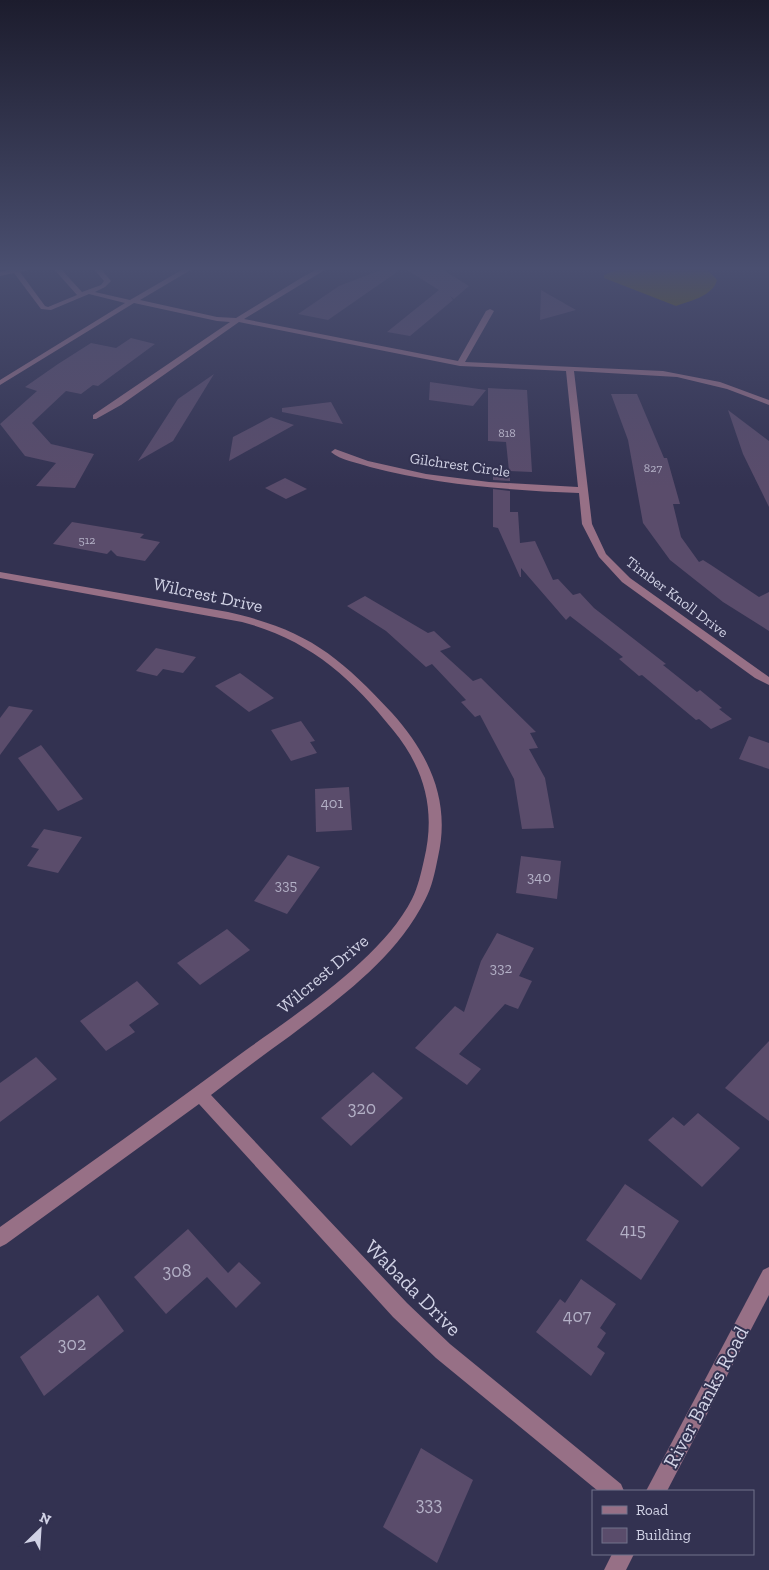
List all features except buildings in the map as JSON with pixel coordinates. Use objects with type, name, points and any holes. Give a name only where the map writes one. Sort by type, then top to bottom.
[{"type":"street","points":[[0,383],[68,341]]},
{"type":"street","points":[[96,416],[122,402],[151,379],[208,341]]},
{"type":"street","points":[[343,341],[460,364],[654,373],[691,377],[718,383],[769,403]]},
{"type":"street","points":[[460,364],[473,341]]},
{"type":"street","name":"Timber Knoll Drive","points":[[570,370],[587,524],[591,536],[602,555],[626,580],[700,635],[759,676],[769,680]]},
{"type":"street","name":"Gilchrest Circle","points":[[335,452],[381,468],[420,475],[492,485],[584,490]]},
{"type":"street","name":"Wilcrest Drive","points":[[0,575],[243,618],[303,641],[333,661],[364,690],[409,740],[428,774],[437,806],[438,821],[434,853],[424,888],[415,906],[390,941],[366,966],[326,999],[200,1094],[0,1238]]},
{"type":"street","name":"Wabada Drive","points":[[200,1094],[400,1310],[443,1352],[613,1490]]},
{"type":"street","name":"River Banks Road","points":[[657,1490],[769,1276]]},
{"type":"street","points":[[615,1570],[622,1555]]}]
